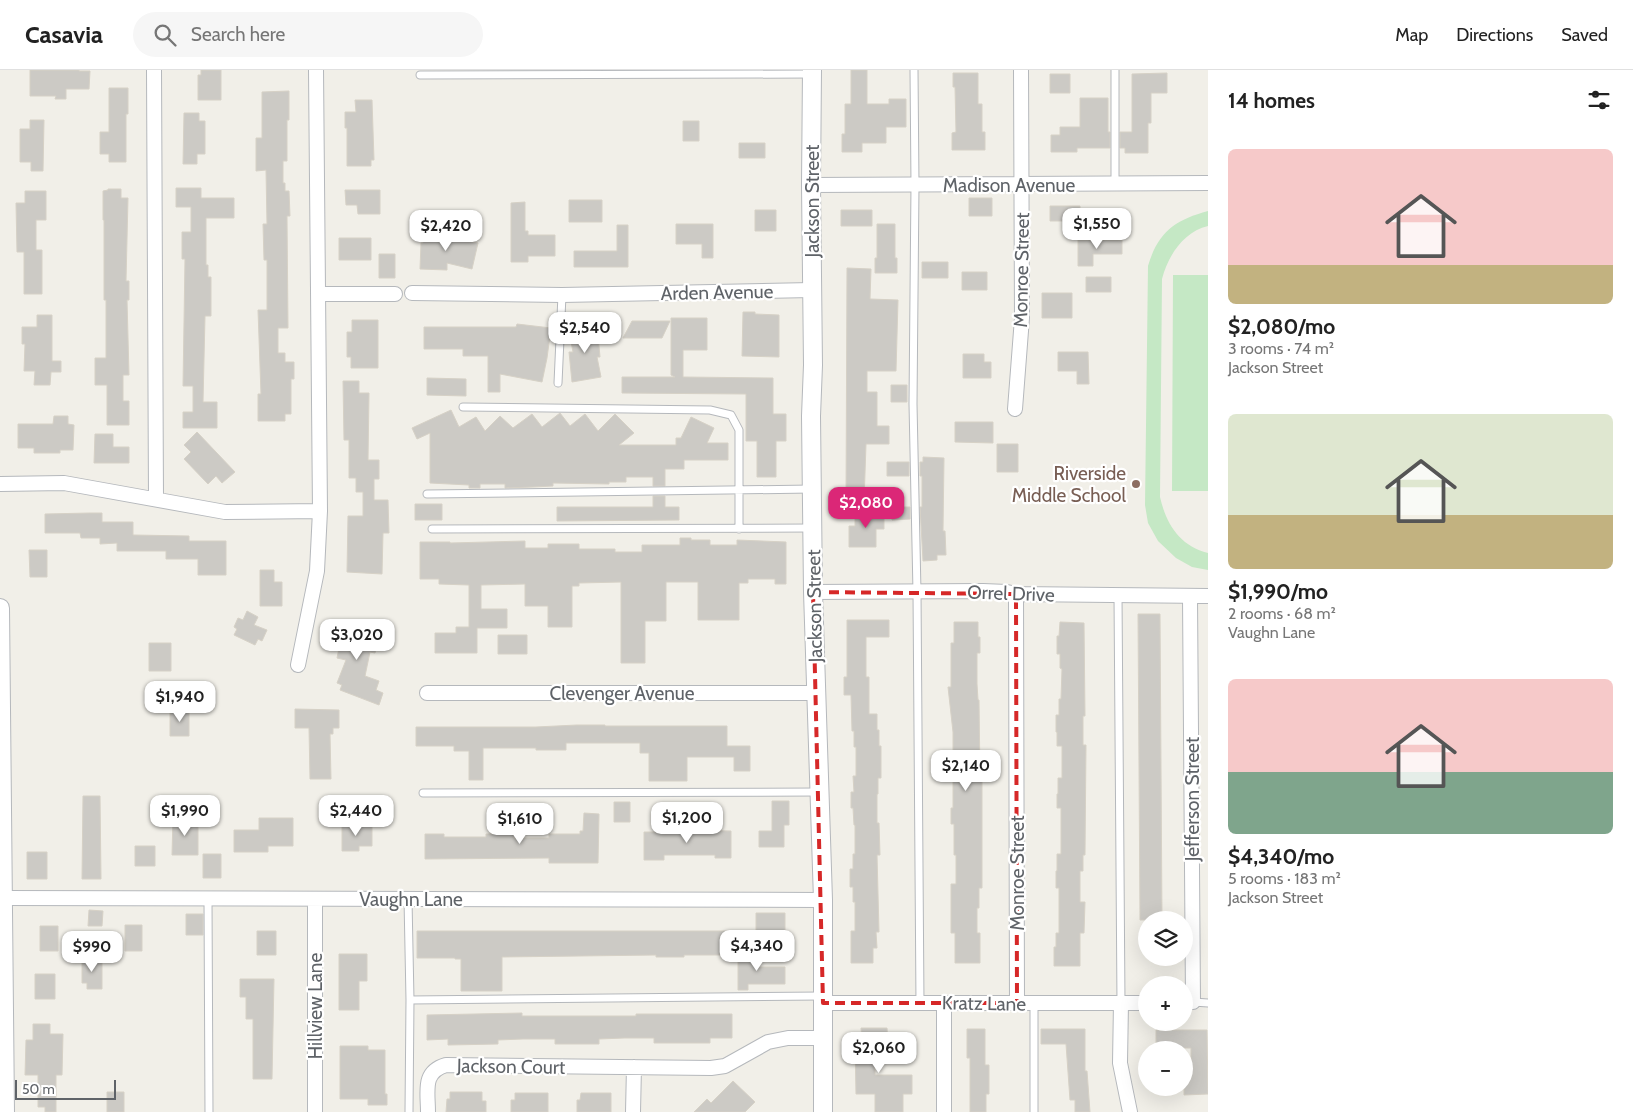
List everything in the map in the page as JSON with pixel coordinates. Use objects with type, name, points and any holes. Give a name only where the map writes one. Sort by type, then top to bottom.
[{"type":"street","points":[[154,70],[156,499]]},
{"type":"street","points":[[298,665],[317,571],[320,511],[316,70]]},
{"type":"street","name":"Monroe Street","points":[[1016,410],[1022,318],[1021,70]]},
{"type":"street","name":"Jackson Street","points":[[812,72],[813,592],[823,900],[823,1112]]},
{"type":"street","name":"Madison Avenue","points":[[811,185],[1208,183]]},
{"type":"street","name":"Arden Avenue","points":[[412,293],[562,295],[812,290]]},
{"type":"street","points":[[319,294],[396,294]]},
{"type":"street","points":[[0,484],[64,483],[225,512],[320,511]]},
{"type":"street","name":"Orrel Drive","points":[[813,592],[983,591],[1016,594],[1208,596]]},
{"type":"street","name":"Monroe Street","points":[[1016,594],[1017,1003]]},
{"type":"street","name":"Jefferson Street","points":[[1188,976],[1190,596]]},
{"type":"street","points":[[0,608],[1,898],[5,1112]]},
{"type":"street","name":"Clevenger Avenue","points":[[427,693],[816,693]]},
{"type":"street","name":"Vaughn Lane","points":[[1,898],[823,900]]},
{"type":"street","name":"Hillview Lane","points":[[315,899],[316,1112]]},
{"type":"street","name":"Kratz Lane","points":[[823,999],[1034,1004],[1138,1003]]},
{"type":"street","points":[[944,1002],[944,1112]]},
{"type":"street","points":[[1121,1003],[1120,1062],[1130,1112]]},
{"type":"street","name":"Jackson Court","points":[[428,1112],[428,1080],[432,1072],[438,1067],[446,1065],[718,1067],[732,1062],[768,1042],[788,1038],[823,1038]]},
{"type":"street","points":[[633,1112],[634,1067]]},
{"type":"lane","points":[[914,70],[913,404],[917,592],[920,1002]]},
{"type":"lane","points":[[1115,70],[1115,184]]},
{"type":"lane","points":[[420,75],[812,72]]},
{"type":"lane","points":[[558,383],[562,295]]},
{"type":"lane","points":[[463,407],[710,410],[731,415],[739,430],[739,529]]},
{"type":"lane","points":[[428,494],[812,489]]},
{"type":"lane","points":[[432,530],[813,528]]},
{"type":"lane","points":[[1118,595],[1121,1003]]},
{"type":"lane","points":[[423,793],[820,792]]},
{"type":"lane","points":[[208,899],[209,1112]]},
{"type":"lane","points":[[408,899],[410,1000],[409,1112]]},
{"type":"lane","points":[[410,1000],[823,999]]},
{"type":"lane","points":[[1193,1002],[1208,1003]]},
{"type":"lane","points":[[1034,1004],[1034,1112]]},
{"type":"highlighted area","points":[[813,592],[1016,594],[1017,1003],[823,1003]]},
{"type":"green space","points":[[1208,211],[1208,226],[1199,229],[1184,239],[1168,262],[1162,279],[1160,497],[1170,525],[1182,539],[1198,550],[1208,553],[1208,570],[1192,567],[1176,558],[1158,541],[1148,523],[1145,505],[1148,266],[1157,244],[1169,229],[1177,223]]},
{"type":"green space","points":[[1173,275],[1208,275],[1208,491],[1172,491]]},
{"type":"building","points":[[30,70],[90,71],[89,89],[66,89],[66,99],[55,99],[56,96],[30,96]]},
{"type":"building","points":[[201,70],[221,70],[221,100],[198,100],[198,75],[201,75]]},
{"type":"building","points":[[851,70],[867,70],[867,104],[889,104],[889,99],[906,99],[906,127],[886,127],[886,143],[862,143],[862,152],[842,152],[842,134],[845,134],[845,104],[851,104]]},
{"type":"building","points":[[953,73],[978,73],[978,104],[982,104],[982,132],[985,132],[985,150],[952,150],[952,133],[956,132]]},
{"type":"building","points":[[1167,73],[1167,93],[1151,93],[1148,153],[1125,153],[1125,148],[1120,148],[1120,132],[1132,132],[1132,74]]},
{"type":"building","points":[[1050,74],[1070,74],[1070,93],[1050,93]]},
{"type":"building","points":[[109,88],[128,88],[126,162],[109,162],[109,154],[100,154],[100,132],[109,132]]},
{"type":"building","points":[[289,91],[287,161],[283,161],[283,183],[285,183],[285,191],[289,191],[290,216],[287,216],[288,328],[278,328],[278,353],[285,353],[285,362],[294,362],[294,379],[291,379],[291,414],[285,414],[285,421],[258,421],[258,394],[261,394],[258,310],[267,310],[267,260],[264,260],[263,224],[267,224],[266,170],[256,171],[256,138],[262,138],[262,92]]},
{"type":"building","points":[[1080,98],[1108,98],[1110,148],[1077,148],[1077,152],[1051,152],[1051,135],[1060,135],[1060,127],[1080,127]]},
{"type":"building","points":[[355,100],[372,100],[374,160],[371,160],[371,166],[347,166],[345,112],[356,112]]},
{"type":"building","points":[[184,113],[199,113],[199,121],[205,121],[205,154],[197,154],[197,164],[183,164]]},
{"type":"building","points":[[30,120],[44,120],[43,171],[31,171],[31,162],[20,162],[20,129],[30,129]]},
{"type":"building","points":[[683,121],[699,121],[699,141],[683,141]]},
{"type":"building","points":[[739,143],[765,143],[765,158],[739,158]]},
{"type":"building","points":[[176,188],[201,188],[201,198],[234,198],[234,218],[206,218],[206,265],[208,265],[208,277],[211,277],[211,316],[205,316],[203,402],[217,402],[217,428],[183,428],[183,412],[193,412],[193,386],[183,386],[185,259],[182,259],[182,232],[191,232],[191,207],[176,207]]},
{"type":"building","points":[[121,189],[121,198],[128,198],[126,281],[129,281],[129,300],[127,300],[129,375],[123,375],[123,401],[129,401],[129,425],[107,425],[107,385],[95,385],[95,358],[106,358],[103,191]]},
{"type":"building","points":[[345,190],[380,190],[380,214],[358,214],[357,205],[346,205]]},
{"type":"building","points":[[25,191],[46,191],[46,220],[36,220],[36,250],[42,250],[42,294],[24,294],[24,252],[17,252],[16,203],[25,203]]},
{"type":"building","points":[[969,198],[992,198],[992,216],[969,216]]},
{"type":"building","points":[[569,200],[602,200],[602,222],[569,222]]},
{"type":"building","points":[[525,202],[525,231],[528,231],[528,235],[555,235],[555,256],[528,256],[528,262],[511,262],[511,203]]},
{"type":"building","points":[[1050,206],[1080,206],[1080,232],[1066,233],[1066,221],[1050,221]]},
{"type":"building","points":[[755,210],[776,210],[776,231],[755,231]]},
{"type":"building","points":[[841,210],[872,210],[872,226],[841,226]]},
{"type":"building","points":[[676,224],[713,224],[713,258],[702,258],[702,244],[676,244]]},
{"type":"building","points":[[877,224],[895,224],[897,273],[875,273]]},
{"type":"building","points":[[617,225],[628,225],[628,267],[574,267],[574,251],[617,251]]},
{"type":"building","points":[[423,233],[451,233],[451,238],[478,243],[472,269],[447,263],[447,270],[420,269]]},
{"type":"building","points":[[339,238],[371,238],[371,260],[339,260]]},
{"type":"building","points":[[1078,240],[1122,240],[1122,254],[1093,254],[1093,266],[1078,266]]},
{"type":"building","points":[[379,254],[395,254],[395,278],[379,278]]},
{"type":"building","points":[[922,262],[948,262],[948,278],[922,278]]},
{"type":"building","points":[[847,268],[871,269],[870,299],[898,300],[896,371],[867,371],[867,392],[877,392],[877,426],[889,426],[889,444],[866,444],[864,502],[846,502]]},
{"type":"building","points":[[962,272],[987,272],[987,290],[962,290]]},
{"type":"building","points":[[1086,277],[1111,277],[1111,292],[1086,292]]},
{"type":"building","points":[[1042,293],[1072,293],[1072,318],[1042,318]]},
{"type":"building","points":[[743,312],[779,315],[779,357],[742,356]]},
{"type":"building","points":[[37,315],[52,315],[52,361],[61,361],[61,372],[51,372],[50,385],[34,385],[35,371],[24,371],[25,344],[22,344],[22,327],[37,327]]},
{"type":"building","points":[[671,318],[707,318],[707,350],[683,350],[683,377],[773,378],[773,414],[786,414],[786,441],[776,441],[776,477],[757,477],[757,441],[746,441],[746,394],[622,393],[622,377],[675,377],[671,375]]},
{"type":"building","points":[[352,320],[378,320],[378,368],[351,368],[351,357],[347,357],[347,332],[352,332]]},
{"type":"building","points":[[632,321],[670,321],[662,338],[623,338]]},
{"type":"building","points":[[517,324],[551,328],[542,382],[500,374],[500,392],[488,392],[488,356],[463,356],[463,349],[424,349],[424,327],[516,327]]},
{"type":"building","points":[[597,325],[600,357],[597,357],[601,377],[572,382],[569,352],[573,352],[569,331]]},
{"type":"building","points":[[1058,352],[1088,352],[1089,384],[1077,384],[1077,371],[1058,371]]},
{"type":"building","points":[[963,354],[984,354],[984,362],[991,362],[991,378],[963,378]]},
{"type":"building","points":[[427,378],[466,379],[466,396],[427,395]]},
{"type":"building","points":[[343,381],[359,381],[359,393],[369,393],[368,460],[379,460],[379,479],[374,479],[374,500],[388,500],[389,533],[383,533],[382,574],[347,572],[348,516],[363,516],[363,492],[356,492],[356,478],[349,478],[349,440],[344,440]]},
{"type":"building","points":[[891,385],[907,385],[907,402],[891,402]]},
{"type":"building","points":[[451,410],[459,427],[476,417],[485,431],[500,416],[513,428],[532,414],[542,427],[560,413],[570,426],[585,414],[598,431],[615,414],[634,433],[619,445],[676,445],[676,438],[681,438],[691,417],[714,428],[707,443],[728,443],[728,460],[684,460],[684,469],[665,469],[665,486],[653,486],[653,477],[626,477],[626,482],[609,482],[609,484],[553,483],[553,486],[505,488],[505,484],[480,484],[480,488],[469,488],[469,485],[430,483],[430,433],[417,439],[412,428]]},
{"type":"building","points":[[54,416],[68,416],[68,424],[74,425],[73,450],[60,450],[60,453],[34,453],[34,448],[18,448],[18,424],[53,424]]},
{"type":"building","points":[[955,422],[993,422],[993,443],[955,442]]},
{"type":"building","points":[[197,432],[235,472],[222,483],[216,476],[208,484],[184,459],[191,452],[184,445]]},
{"type":"building","points":[[95,434],[113,434],[113,447],[129,447],[129,463],[94,463]]},
{"type":"building","points":[[997,444],[1018,444],[1018,472],[997,472]]},
{"type":"building","points":[[923,457],[944,458],[943,531],[945,531],[946,555],[937,555],[937,560],[923,561],[920,507],[922,507],[922,476],[920,476],[920,462],[923,462]]},
{"type":"building","points":[[887,462],[909,462],[909,476],[887,476]]},
{"type":"building","points":[[653,496],[665,496],[665,507],[679,507],[679,520],[557,521],[557,507],[653,507]]},
{"type":"building","points":[[415,504],[442,504],[442,520],[415,520]]},
{"type":"building","points":[[892,507],[910,507],[910,519],[892,520]]},
{"type":"building","points":[[855,511],[884,511],[884,529],[876,529],[876,547],[849,547],[849,526],[855,526]]},
{"type":"building","points":[[102,513],[102,522],[133,522],[133,535],[189,536],[189,541],[226,541],[226,575],[198,575],[198,559],[166,559],[166,551],[117,551],[117,543],[100,544],[100,538],[81,538],[80,533],[45,533],[45,514]]},
{"type":"building","points":[[680,538],[710,540],[710,545],[737,545],[737,540],[786,542],[786,584],[775,584],[775,579],[748,579],[748,583],[739,583],[739,620],[698,620],[698,582],[666,582],[666,621],[645,621],[645,663],[621,663],[621,582],[579,583],[579,586],[572,586],[572,627],[548,627],[548,606],[525,606],[525,584],[481,585],[481,609],[507,609],[507,628],[477,628],[477,653],[435,653],[435,633],[456,633],[456,627],[469,627],[469,585],[439,584],[439,579],[420,579],[420,542],[525,541],[525,548],[548,548],[548,544],[579,544],[579,549],[615,549],[615,552],[642,552],[642,545],[680,545]]},
{"type":"building","points":[[29,550],[47,550],[47,577],[30,577]]},
{"type":"building","points":[[260,570],[274,570],[274,582],[282,582],[282,606],[260,606]]},
{"type":"building","points":[[247,611],[258,617],[254,625],[267,630],[262,641],[258,639],[255,645],[234,635],[237,629],[234,627],[238,618],[243,620]]},
{"type":"building","points":[[1138,614],[1160,614],[1162,911],[1140,911]]},
{"type":"building","points":[[847,620],[889,620],[889,637],[866,637],[866,677],[869,677],[869,714],[877,714],[879,746],[881,746],[881,778],[878,778],[877,794],[880,855],[877,855],[879,932],[876,932],[877,948],[873,948],[873,963],[851,963],[851,931],[855,931],[855,902],[853,902],[853,887],[850,887],[850,869],[853,869],[853,854],[855,854],[855,825],[853,808],[851,808],[851,792],[854,792],[853,776],[856,776],[856,747],[854,747],[854,731],[852,731],[851,695],[844,695],[844,677],[847,677]]},
{"type":"building","points":[[954,622],[978,622],[978,637],[980,637],[980,653],[977,653],[977,684],[980,778],[982,778],[982,888],[979,888],[977,933],[980,933],[980,963],[955,963],[955,933],[951,933],[951,884],[956,884],[956,855],[954,855],[954,824],[951,824],[951,808],[953,808],[953,732],[948,687],[951,687],[951,643],[954,643]]},
{"type":"building","points":[[1060,622],[1084,623],[1085,716],[1083,716],[1083,745],[1086,745],[1085,855],[1083,855],[1083,871],[1080,871],[1080,902],[1085,902],[1084,933],[1080,933],[1080,966],[1054,966],[1056,933],[1059,933],[1059,888],[1056,888],[1057,854],[1061,854],[1061,808],[1057,808],[1057,794],[1058,778],[1062,778],[1062,746],[1057,746],[1056,732],[1056,715],[1059,715],[1059,699],[1061,699],[1062,669],[1060,668],[1060,654],[1057,654],[1057,636],[1059,636]]},
{"type":"building","points":[[338,623],[380,631],[375,653],[370,652],[365,676],[379,681],[376,690],[383,693],[379,705],[340,690],[342,685],[337,683],[346,660],[337,658],[339,648],[333,646]]},
{"type":"building","points":[[498,635],[527,635],[527,654],[498,654]]},
{"type":"building","points":[[149,643],[171,643],[171,671],[149,671]]},
{"type":"building","points":[[295,709],[339,710],[339,728],[333,728],[333,734],[330,734],[331,779],[310,779],[309,728],[295,728]]},
{"type":"building","points":[[170,710],[189,710],[189,736],[170,736]]},
{"type":"building","points":[[727,726],[727,746],[750,746],[750,771],[734,771],[734,757],[687,757],[687,781],[649,781],[649,753],[640,753],[640,743],[566,743],[566,750],[483,748],[483,780],[469,780],[469,751],[454,751],[454,746],[416,746],[416,727]]},
{"type":"building","points":[[83,796],[100,796],[101,879],[82,879]]},
{"type":"building","points":[[772,801],[789,801],[789,825],[784,825],[784,847],[759,847],[759,831],[772,831]]},
{"type":"building","points":[[614,802],[630,802],[630,822],[614,822]]},
{"type":"building","points":[[584,813],[599,814],[598,863],[549,863],[549,858],[425,859],[425,834],[444,834],[444,837],[486,837],[486,834],[493,834],[493,823],[514,823],[514,838],[549,838],[549,834],[580,834],[580,831],[583,831]]},
{"type":"building","points":[[173,818],[198,818],[198,855],[172,855]]},
{"type":"building","points":[[259,818],[293,818],[293,846],[268,846],[268,852],[234,852],[234,830],[259,830]]},
{"type":"building","points":[[342,824],[372,824],[372,846],[359,846],[359,851],[342,851]]},
{"type":"building","points":[[673,830],[731,831],[731,858],[715,858],[715,855],[664,855],[664,860],[644,860],[644,832],[673,832]]},
{"type":"building","points":[[135,846],[155,846],[155,866],[135,866]]},
{"type":"building","points":[[27,852],[47,852],[47,879],[27,879]]},
{"type":"building","points":[[203,854],[221,854],[221,878],[203,878]]},
{"type":"building","points":[[89,910],[103,911],[102,926],[88,926]]},
{"type":"building","points":[[756,913],[785,913],[785,941],[756,942]]},
{"type":"building","points":[[186,914],[203,914],[203,935],[186,935]]},
{"type":"building","points":[[125,925],[142,925],[142,951],[125,951]]},
{"type":"building","points":[[40,926],[58,926],[58,951],[40,951]]},
{"type":"building","points":[[257,931],[276,931],[276,955],[257,955]]},
{"type":"building","points":[[417,931],[727,931],[727,955],[684,955],[684,957],[656,957],[656,955],[502,957],[502,991],[461,991],[461,959],[417,958]]},
{"type":"building","points":[[738,953],[757,953],[757,967],[785,967],[785,984],[748,984],[748,990],[738,990]]},
{"type":"building","points":[[339,954],[367,954],[367,981],[359,981],[359,1010],[339,1010]]},
{"type":"building","points":[[82,959],[102,959],[102,989],[87,989],[87,983],[82,983]]},
{"type":"building","points":[[35,974],[55,974],[55,999],[35,999]]},
{"type":"building","points":[[240,979],[274,979],[272,1079],[253,1079],[253,1019],[246,1019],[246,997],[240,997]]},
{"type":"building","points":[[522,1013],[522,1016],[732,1014],[732,1038],[710,1038],[710,1043],[654,1043],[654,1038],[624,1038],[599,1039],[599,1044],[555,1044],[555,1039],[523,1039],[498,1040],[498,1044],[448,1045],[448,1039],[427,1040],[427,1015]]},
{"type":"building","points":[[33,1024],[50,1024],[50,1034],[63,1034],[62,1075],[56,1075],[56,1112],[45,1112],[45,1107],[38,1107],[38,1075],[25,1075],[26,1040],[33,1040]]},
{"type":"building","points":[[861,1028],[887,1028],[888,1046],[874,1047],[875,1075],[912,1075],[912,1094],[903,1094],[903,1112],[875,1112],[875,1094],[856,1094],[855,1044],[862,1044]]},
{"type":"building","points":[[967,1029],[985,1029],[985,1065],[989,1065],[989,1094],[986,1094],[986,1112],[970,1112],[970,1058],[967,1058]]},
{"type":"building","points":[[1041,1029],[1085,1029],[1085,1071],[1087,1071],[1090,1112],[1075,1112],[1075,1100],[1070,1100],[1066,1044],[1041,1044]]},
{"type":"building","points":[[1207,1030],[1208,1094],[1193,1095],[1193,1041],[1156,1041],[1156,1031]]},
{"type":"building","points":[[340,1046],[368,1046],[368,1050],[385,1050],[385,1094],[387,1094],[387,1105],[368,1105],[368,1099],[340,1099]]},
{"type":"building","points":[[733,1081],[755,1102],[745,1112],[694,1112],[707,1099],[711,1103]]},
{"type":"building","points":[[107,1092],[124,1092],[124,1112],[107,1112]]},
{"type":"building","points":[[450,1092],[482,1092],[482,1101],[486,1101],[486,1112],[446,1112],[447,1099],[450,1099]]},
{"type":"building","points":[[515,1093],[548,1093],[548,1112],[511,1112],[511,1100],[515,1100]]},
{"type":"building","points":[[581,1093],[611,1093],[611,1112],[577,1112],[577,1100],[580,1100]]},
{"type":"place","name":"Riverside Middle School","points":[[1136,484]]}]
